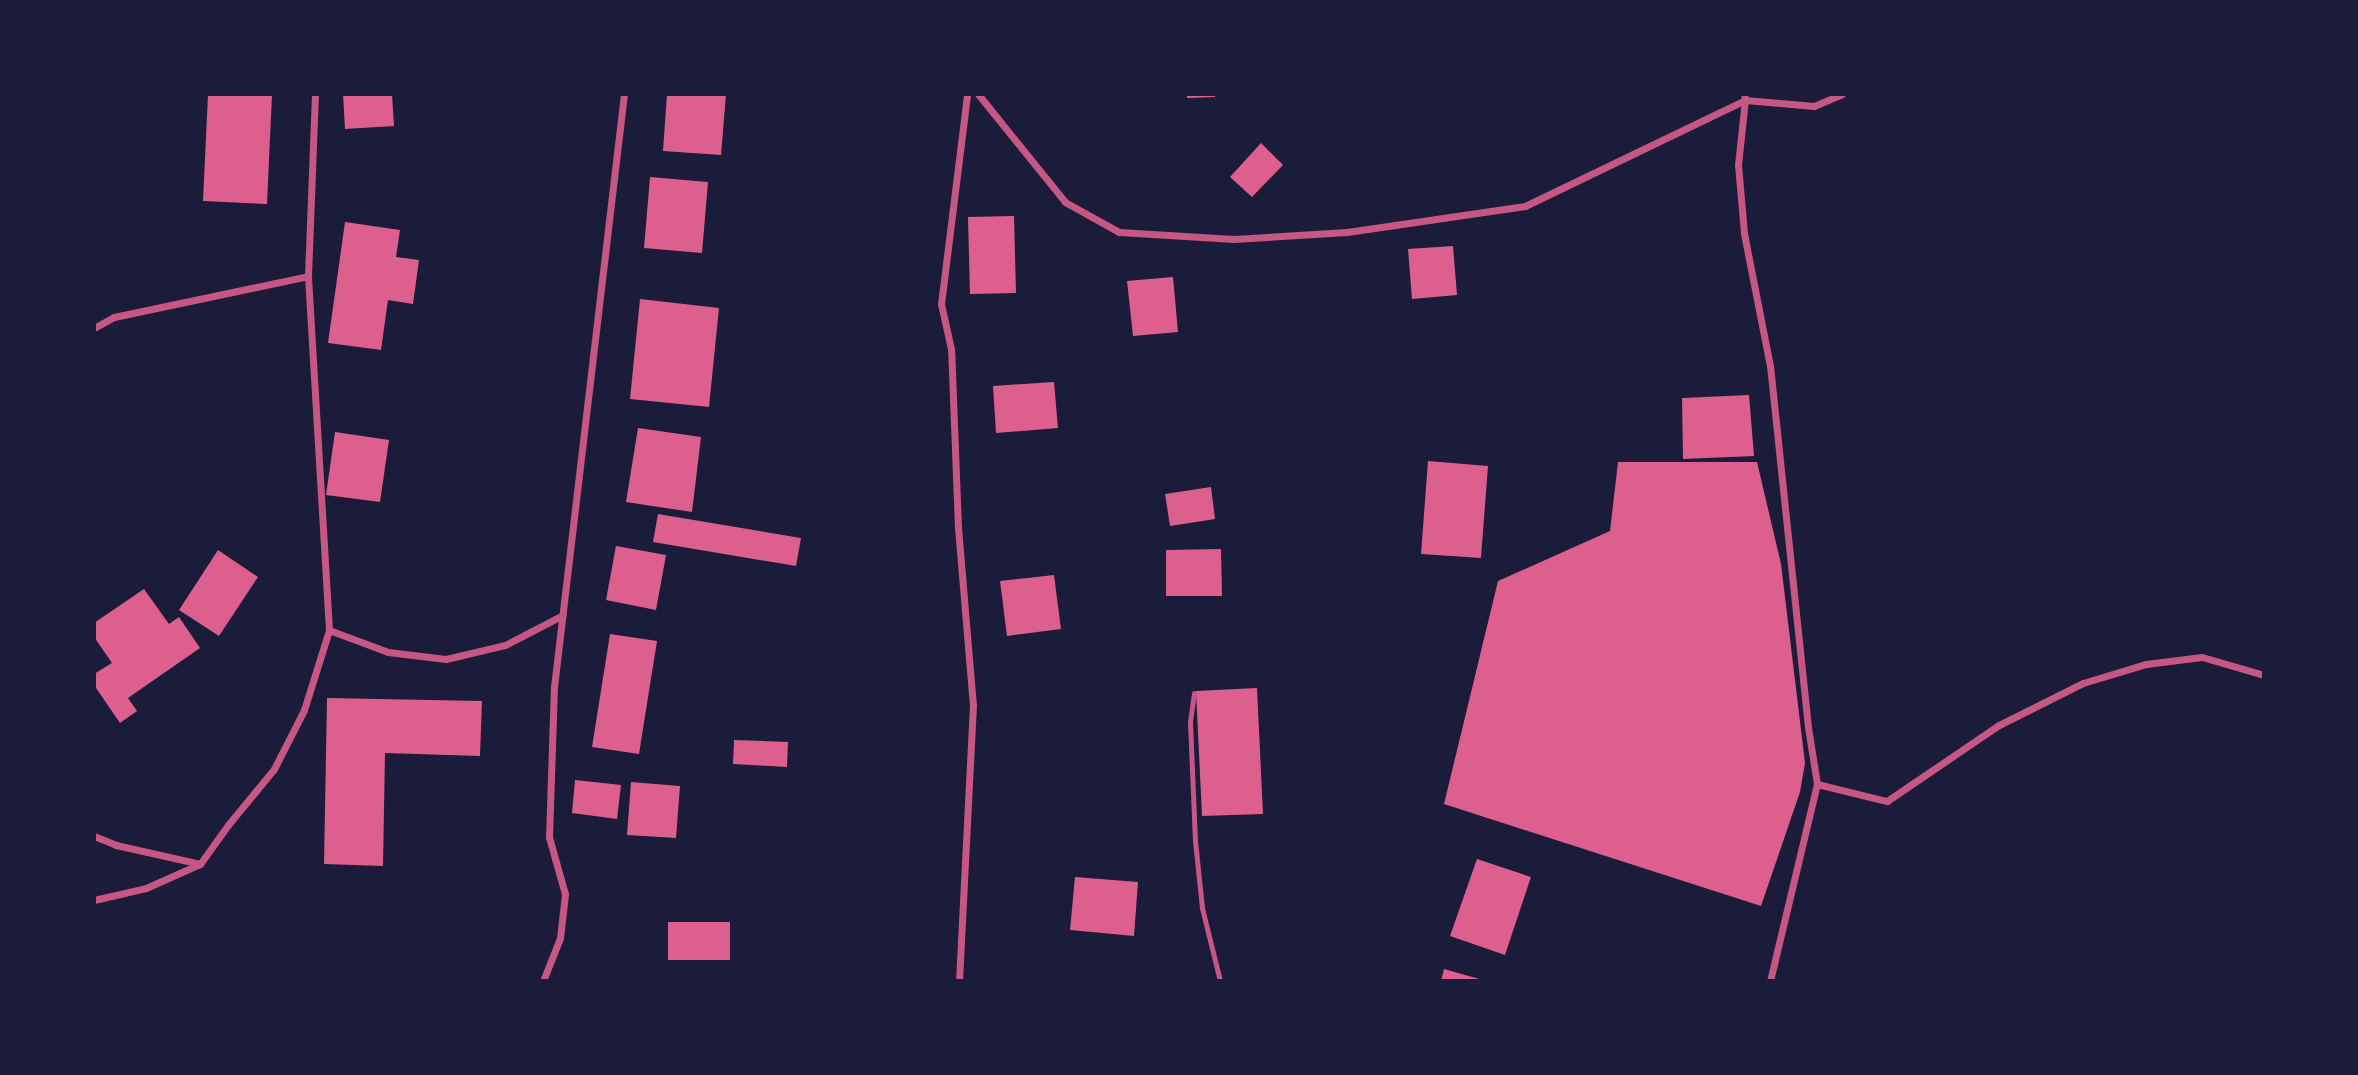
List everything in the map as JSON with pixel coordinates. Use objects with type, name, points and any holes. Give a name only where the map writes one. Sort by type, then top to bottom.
[{"type":"street","points":[[94,900],[146,888],[200,864],[274,769],[304,709],[329,630],[309,276],[316,94]]},
{"type":"street","points":[[543,981],[560,938],[565,894],[549,837],[554,687],[624,94]]},
{"type":"street","points":[[959,981],[972,706],[958,528],[951,349],[941,304],[967,94]]},
{"type":"street","points":[[978,94],[1065,202],[1119,232],[1234,239],[1347,232],[1525,206],[1744,97],[1814,106],[1842,94]]},
{"type":"street","points":[[1744,97],[1738,165],[1744,233],[1770,366],[1808,727],[1817,784],[1770,981]]},
{"type":"street","points":[[94,328],[114,317],[309,276]]},
{"type":"street","points":[[329,630],[388,652],[446,659],[505,645],[563,615]]},
{"type":"street","points":[[1817,784],[1887,801],[1999,725],[2083,683],[2146,664],[2202,657],[2263,675]]},
{"type":"street","points":[[94,836],[116,845],[200,864]]},
{"type":"lane","points":[[1194,693],[1190,722],[1195,841],[1202,908],[1220,981]]},
{"type":"building","points":[[208,94],[272,94],[267,204],[203,201]]},
{"type":"building","points":[[343,94],[392,94],[394,126],[345,129]]},
{"type":"building","points":[[667,94],[726,94],[721,155],[663,151]]},
{"type":"building","points":[[1187,94],[1215,94],[1215,97],[1187,98]]},
{"type":"building","points":[[1261,143],[1283,165],[1252,197],[1230,177]]},
{"type":"building","points":[[650,177],[708,182],[702,253],[644,248]]},
{"type":"building","points":[[1014,216],[1016,293],[970,294],[968,217]]},
{"type":"building","points":[[345,222],[400,230],[396,257],[419,260],[413,304],[388,300],[381,350],[328,343]]},
{"type":"building","points":[[1453,246],[1457,295],[1412,299],[1408,249]]},
{"type":"building","points":[[1173,277],[1178,332],[1133,336],[1127,281]]},
{"type":"building","points":[[640,299],[719,308],[709,407],[630,399]]},
{"type":"building","points":[[1054,382],[1058,428],[996,433],[993,386]]},
{"type":"building","points":[[1749,395],[1754,456],[1683,459],[1682,398]]},
{"type":"building","points":[[638,428],[701,437],[692,512],[626,502]]},
{"type":"building","points":[[335,432],[389,440],[380,502],[326,495]]},
{"type":"building","points":[[1428,461],[1488,466],[1481,558],[1421,554]]},
{"type":"building","points":[[1618,462],[1757,462],[1781,564],[1805,763],[1800,792],[1761,906],[1444,804],[1498,581],[1610,531]]},
{"type":"building","points":[[1211,487],[1215,519],[1170,526],[1165,494]]},
{"type":"building","points":[[658,514],[801,538],[796,566],[653,542]]},
{"type":"building","points":[[616,546],[666,555],[656,610],[606,600]]},
{"type":"building","points":[[1221,549],[1222,596],[1166,596],[1166,550]]},
{"type":"building","points":[[218,550],[258,577],[219,636],[179,610]]},
{"type":"building","points":[[1054,575],[1061,629],[1007,636],[1000,581]]},
{"type":"building","points":[[144,589],[169,624],[179,617],[200,648],[128,698],[137,711],[120,723],[94,685],[94,674],[112,663],[94,637],[94,623]]},
{"type":"building","points":[[610,634],[657,641],[639,754],[592,747]]},
{"type":"building","points":[[1257,688],[1263,814],[1202,816],[1196,691]]},
{"type":"building","points":[[327,698],[482,701],[480,756],[385,753],[383,866],[324,864]]},
{"type":"building","points":[[734,740],[788,742],[787,767],[733,764]]},
{"type":"building","points":[[575,780],[621,785],[617,819],[572,813]]},
{"type":"building","points":[[631,782],[680,786],[676,838],[627,835]]},
{"type":"building","points":[[1477,859],[1531,877],[1505,955],[1450,936]]},
{"type":"building","points":[[1075,877],[1138,882],[1134,936],[1070,930]]},
{"type":"building","points":[[668,922],[730,922],[730,960],[668,960]]},
{"type":"building","points":[[1444,969],[1483,980],[1483,981],[1441,981]]}]
